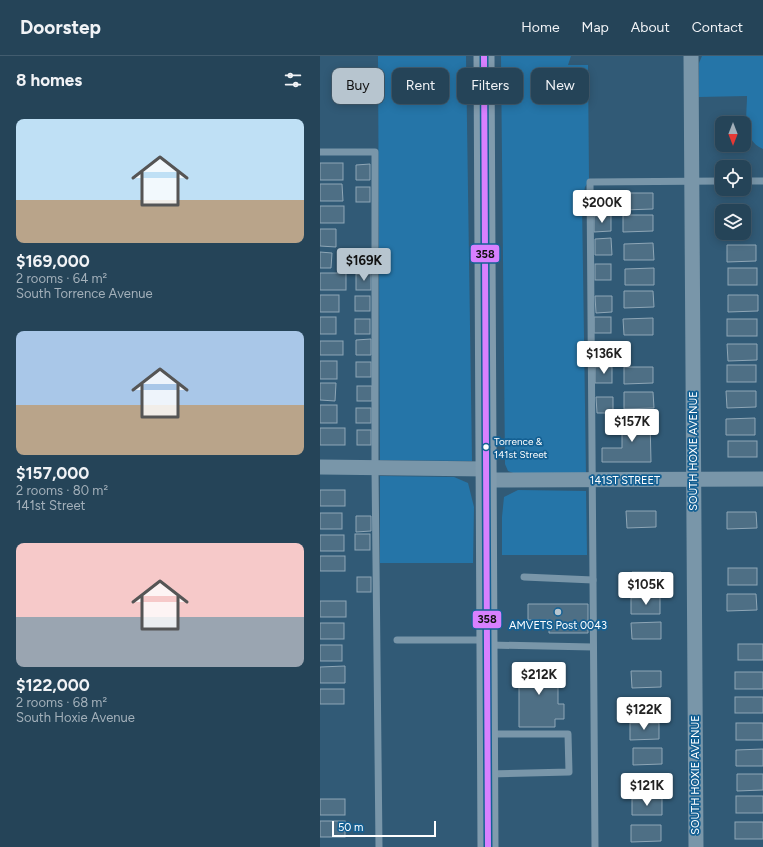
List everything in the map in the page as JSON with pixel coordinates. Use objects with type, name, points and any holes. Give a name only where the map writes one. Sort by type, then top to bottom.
[{"type":"main road","points":[[484,56],[488,847]]},
{"type":"street","name":"SOUTH HOXIE AVENUE","points":[[691,56],[696,847]]},
{"type":"street","name":"141ST STREET","points":[[320,468],[375,468],[592,480],[763,479]]},
{"type":"lane","points":[[320,152],[375,152],[375,468],[379,847]]},
{"type":"lane","points":[[595,847],[590,182],[715,181]]},
{"type":"lane","points":[[751,181],[763,181]]},
{"type":"lane","points":[[524,577],[593,580]]},
{"type":"lane","points":[[397,640],[593,647]]},
{"type":"lane","points":[[488,734],[568,734],[569,772],[488,774]]},
{"type":"shaded area","points":[[378,56],[466,56],[466,68],[457,68],[457,104],[467,104],[472,461],[380,460],[378,104],[384,104],[384,68],[378,68]]},
{"type":"shaded area","points":[[501,56],[571,56],[568,65],[588,65],[588,68],[531,68],[531,104],[588,104],[589,181],[585,187],[582,202],[586,474],[516,474],[508,471],[505,464],[501,104],[523,104],[523,68],[501,68]]},
{"type":"shaded area","points":[[702,56],[763,56],[763,149],[756,145],[751,139],[751,116],[746,116],[747,96],[699,97],[699,63]]},
{"type":"shaded area","points":[[380,476],[454,477],[468,483],[474,507],[473,563],[380,563]]},
{"type":"shaded area","points":[[518,490],[586,491],[587,555],[502,555],[502,517],[504,497]]},
{"type":"building","points":[[320,163],[343,163],[343,180],[320,180]]},
{"type":"building","points":[[370,164],[370,180],[356,180],[356,165]]},
{"type":"building","points":[[320,184],[342,184],[343,201],[320,201]]},
{"type":"building","points":[[356,187],[370,187],[370,202],[356,202]]},
{"type":"building","points":[[623,193],[653,193],[653,209],[623,210]]},
{"type":"building","points":[[594,194],[611,194],[611,210],[595,210]]},
{"type":"building","points":[[320,206],[344,206],[344,223],[320,223]]},
{"type":"building","points":[[611,215],[611,231],[594,232],[594,216]]},
{"type":"building","points":[[623,215],[653,215],[653,231],[623,232]]},
{"type":"building","points":[[320,229],[336,229],[336,247],[320,246]]},
{"type":"building","points":[[611,238],[612,255],[595,255],[595,239]]},
{"type":"building","points":[[653,243],[654,260],[624,260],[624,244]]},
{"type":"building","points":[[727,245],[756,245],[756,261],[727,262]]},
{"type":"building","points":[[355,249],[370,249],[370,264],[356,264]]},
{"type":"building","points":[[320,252],[332,253],[331,268],[320,268]]},
{"type":"building","points":[[595,264],[611,264],[611,280],[595,280]]},
{"type":"building","points":[[654,268],[654,285],[625,285],[625,269]]},
{"type":"building","points":[[728,268],[757,268],[757,285],[728,285]]},
{"type":"building","points":[[320,273],[346,273],[346,290],[320,290]]},
{"type":"building","points":[[356,274],[371,274],[371,290],[356,290]]},
{"type":"building","points":[[624,291],[653,291],[654,307],[624,308]]},
{"type":"building","points":[[320,295],[339,295],[339,312],[320,312]]},
{"type":"building","points":[[728,295],[758,295],[758,311],[728,312]]},
{"type":"building","points":[[355,296],[370,296],[370,311],[355,311]]},
{"type":"building","points":[[595,296],[612,296],[612,312],[596,313]]},
{"type":"building","points":[[320,317],[336,317],[336,334],[320,334]]},
{"type":"building","points":[[594,317],[611,317],[611,333],[594,333]]},
{"type":"building","points":[[653,318],[653,335],[624,335],[623,319]]},
{"type":"building","points":[[355,319],[370,319],[370,334],[355,334]]},
{"type":"building","points":[[727,319],[757,319],[757,336],[727,336]]},
{"type":"building","points":[[371,339],[371,355],[356,355],[356,340]]},
{"type":"building","points":[[320,341],[343,341],[343,355],[320,355]]},
{"type":"building","points":[[727,344],[757,344],[757,360],[728,361]]},
{"type":"building","points":[[320,361],[337,361],[337,379],[320,379]]},
{"type":"building","points":[[356,362],[371,362],[371,377],[356,377]]},
{"type":"building","points":[[727,365],[756,365],[756,382],[727,382]]},
{"type":"building","points":[[595,367],[612,367],[612,383],[595,383]]},
{"type":"building","points":[[624,367],[653,367],[653,383],[624,384]]},
{"type":"building","points":[[320,383],[336,383],[335,401],[320,400]]},
{"type":"building","points":[[357,386],[372,386],[372,401],[357,401]]},
{"type":"building","points":[[726,391],[756,391],[756,407],[727,408]]},
{"type":"building","points":[[624,392],[653,392],[654,408],[624,409]]},
{"type":"building","points":[[596,397],[613,397],[613,413],[597,413]]},
{"type":"building","points":[[320,405],[337,405],[337,423],[320,423]]},
{"type":"building","points":[[356,408],[371,408],[371,423],[356,423]]},
{"type":"building","points":[[755,418],[755,435],[726,435],[726,419]]},
{"type":"building","points":[[622,419],[650,419],[651,462],[602,462],[602,448],[622,448]]},
{"type":"building","points":[[320,428],[345,428],[345,445],[320,445]]},
{"type":"building","points":[[357,430],[371,430],[371,445],[357,445]]},
{"type":"building","points":[[728,441],[757,441],[757,457],[728,457]]},
{"type":"building","points":[[320,490],[345,490],[345,506],[320,506]]},
{"type":"building","points":[[626,511],[656,511],[656,527],[627,528]]},
{"type":"building","points":[[727,512],[756,512],[757,528],[727,529]]},
{"type":"building","points":[[320,513],[342,513],[342,529],[320,529]]},
{"type":"building","points":[[356,516],[371,516],[371,531],[356,532]]},
{"type":"building","points":[[355,534],[370,534],[370,550],[355,550]]},
{"type":"building","points":[[320,535],[344,535],[344,551],[320,551]]},
{"type":"building","points":[[320,556],[345,556],[345,571],[320,571]]},
{"type":"building","points":[[728,568],[757,568],[757,585],[728,585]]},
{"type":"building","points":[[632,572],[661,572],[662,588],[632,589]]},
{"type":"building","points":[[357,577],[371,577],[371,592],[357,592]]},
{"type":"building","points":[[727,594],[756,594],[757,610],[727,611]]},
{"type":"building","points":[[660,597],[660,614],[631,614],[631,598]]},
{"type":"building","points":[[320,601],[346,601],[346,617],[320,617]]},
{"type":"building","name":"AMVETS Post 0043","points":[[528,604],[588,604],[588,633],[549,633],[549,620],[528,620]]},
{"type":"building","points":[[661,622],[661,639],[632,639],[631,623]]},
{"type":"building","points":[[320,623],[344,623],[344,639],[320,639]]},
{"type":"building","points":[[738,644],[763,644],[763,660],[738,660]]},
{"type":"building","points":[[320,645],[342,645],[342,661],[320,661]]},
{"type":"building","points":[[519,665],[558,665],[558,704],[564,704],[564,719],[555,719],[555,727],[519,727]]},
{"type":"building","points":[[345,666],[345,683],[320,683],[320,667]]},
{"type":"building","points":[[631,671],[661,671],[661,687],[632,688]]},
{"type":"building","points":[[735,672],[763,672],[763,689],[735,689]]},
{"type":"building","points":[[320,689],[344,689],[344,704],[320,704]]},
{"type":"building","points":[[735,697],[763,697],[763,713],[735,713]]},
{"type":"building","points":[[630,723],[659,723],[659,739],[630,740]]},
{"type":"building","points":[[736,723],[763,723],[763,740],[736,740]]},
{"type":"building","points":[[633,748],[662,748],[662,764],[633,765]]},
{"type":"building","points":[[763,749],[763,766],[736,766],[736,750]]},
{"type":"building","points":[[737,774],[763,774],[763,790],[737,791]]},
{"type":"building","points":[[633,775],[663,775],[663,792],[633,792]]},
{"type":"building","points":[[736,796],[763,796],[763,813],[736,813]]},
{"type":"building","points":[[662,798],[662,815],[632,815],[632,799]]},
{"type":"building","points":[[320,799],[345,799],[345,815],[320,815]]},
{"type":"building","points":[[320,821],[345,821],[345,837],[320,837]]},
{"type":"building","points":[[735,822],[763,822],[763,839],[735,839]]},
{"type":"building","points":[[631,825],[661,825],[661,841],[631,842]]},
{"type":"transit line","name":"358","points":[[484,56],[488,847]]},
{"type":"place","name":"Torrence & 141st Street","points":[[486,447]]},
{"type":"place","name":"AMVETS Post 0043","points":[[558,612]]}]
